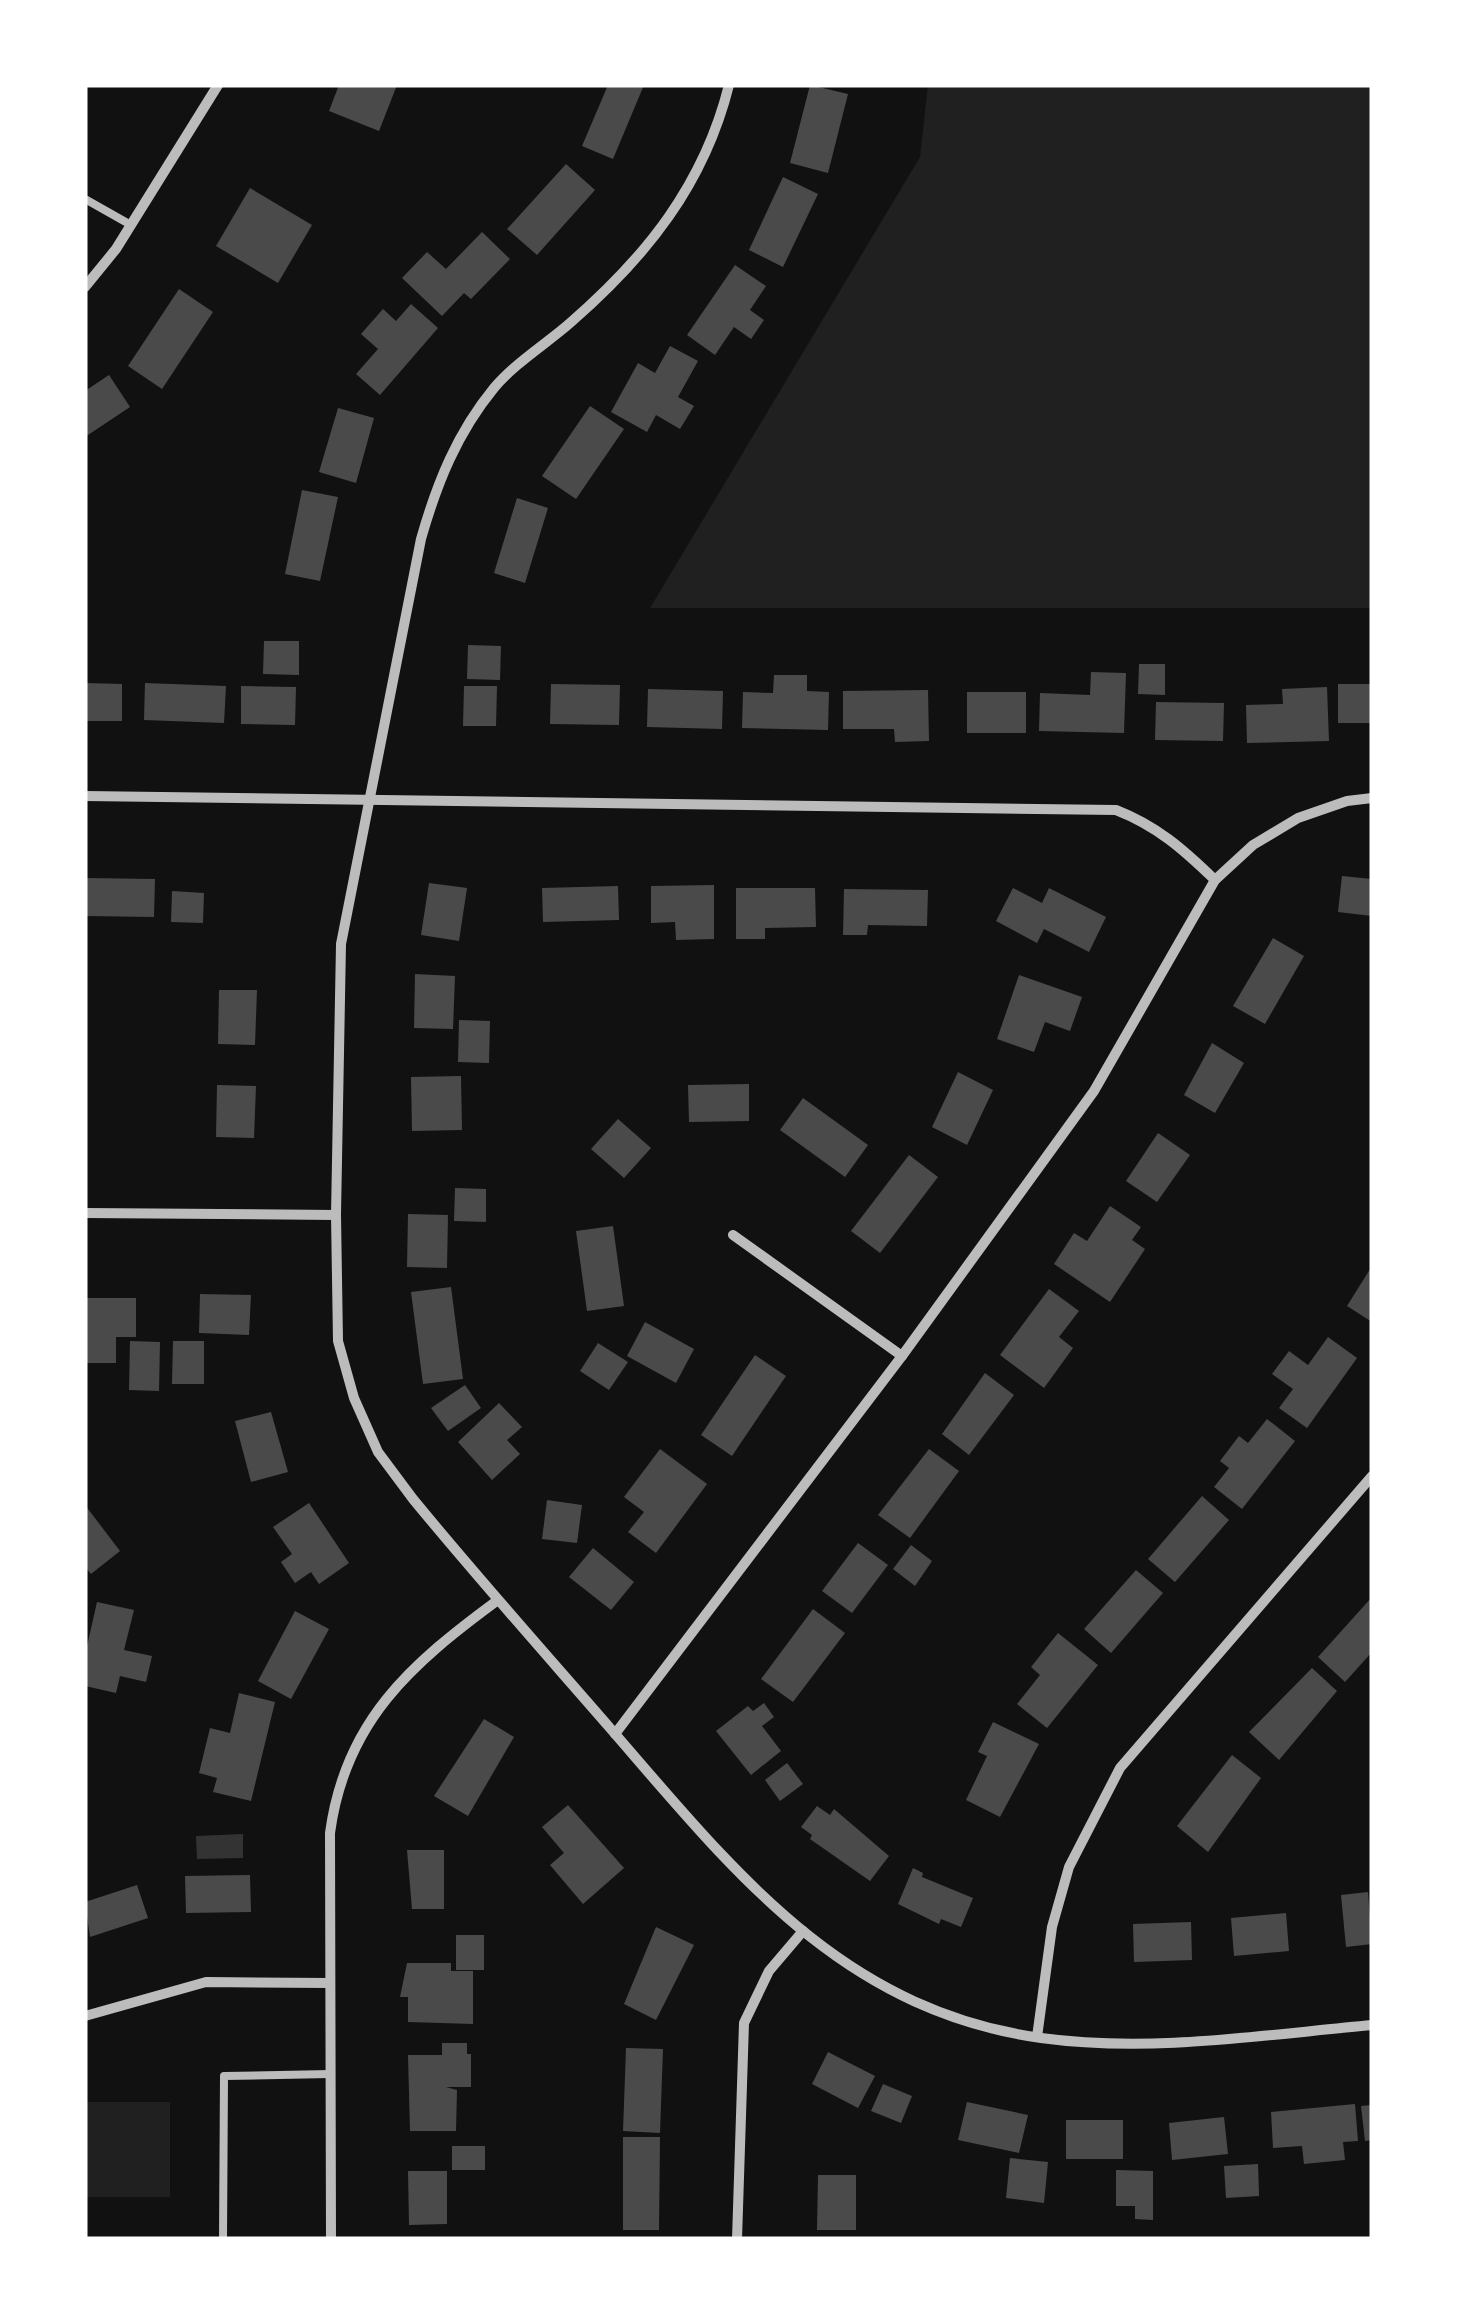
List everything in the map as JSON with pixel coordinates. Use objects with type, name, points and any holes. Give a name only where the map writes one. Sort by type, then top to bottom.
[{"type":"street","points":[[85,286],[130,225],[218,85]]},
{"type":"street","points":[[729,85],[698,166],[664,230],[620,279],[496,386],[463,432],[437,484],[422,538],[341,944],[338,1342],[354,1398],[378,1452],[498,1600],[692,1826],[761,1898],[836,1958],[900,1995],[962,2019],[1037,2038],[1110,2045],[1182,2043],[1372,2025]]},
{"type":"street","points":[[85,796],[1116,810],[1173,840],[1214,880]]},
{"type":"street","points":[[615,1734],[902,1356],[1094,1091],[1214,880],[1253,846],[1298,818],[1346,801],[1372,798]]},
{"type":"street","points":[[85,1214],[336,1216]]},
{"type":"street","points":[[733,1235],[902,1356]]},
{"type":"street","points":[[1037,2038],[1052,1927],[1068,1867],[1120,1768],[1372,1476]]},
{"type":"street","points":[[331,2239],[330,1833],[336,1789],[351,1750],[381,1704],[498,1600]]},
{"type":"street","points":[[738,2239],[744,2023],[769,1971],[803,1931]]},
{"type":"street","points":[[85,2016],[206,1982],[330,1984]]},
{"type":"lane","points":[[85,199],[130,225]]},
{"type":"lane","points":[[223,2239],[224,2076],[330,2074]]},
{"type":"shaded area","points":[[928,85],[1372,85],[1372,608],[650,608],[920,157]]},
{"type":"shaded area","points":[[243,1834],[243,1858],[197,1859],[196,1836]]},
{"type":"shaded area","points":[[85,2102],[170,2102],[170,2197],[85,2197]]},
{"type":"building","points":[[339,85],[397,85],[379,131],[329,111]]},
{"type":"building","points":[[608,85],[644,85],[613,159],[582,146]]},
{"type":"building","points":[[810,85],[848,94],[828,173],[790,163]]},
{"type":"building","points":[[566,164],[595,190],[537,255],[507,229]]},
{"type":"building","points":[[783,177],[818,194],[783,267],[749,250]]},
{"type":"building","points":[[250,188],[312,225],[278,283],[216,246]]},
{"type":"building","points":[[482,232],[510,259],[471,299],[464,293],[442,316],[402,278],[427,252],[446,269]]},
{"type":"building","points":[[735,265],[766,286],[750,310],[764,320],[751,339],[734,327],[715,355],[687,335]]},
{"type":"building","points":[[179,289],[213,312],[162,389],[128,366]]},
{"type":"building","points":[[411,304],[438,328],[380,395],[356,374],[378,349],[361,334],[383,309],[396,321]]},
{"type":"building","points":[[670,346],[698,361],[678,397],[694,406],[680,429],[656,415],[647,432],[611,412],[638,363],[655,373]]},
{"type":"building","points":[[109,375],[130,407],[85,437],[85,391]]},
{"type":"building","points":[[590,406],[624,429],[576,499],[542,476]]},
{"type":"building","points":[[338,408],[374,418],[356,483],[319,472]]},
{"type":"building","points":[[302,490],[338,497],[320,581],[285,574]]},
{"type":"building","points":[[517,498],[548,508],[525,583],[494,573]]},
{"type":"building","points":[[264,641],[299,641],[299,675],[263,674]]},
{"type":"building","points":[[468,645],[501,646],[500,680],[467,679]]},
{"type":"building","points":[[1139,664],[1165,664],[1165,695],[1138,694]]},
{"type":"building","points":[[1091,672],[1126,673],[1124,733],[1039,731],[1040,693],[1090,695]]},
{"type":"building","points":[[774,675],[807,675],[807,691],[829,692],[828,730],[742,728],[743,692],[773,693]]},
{"type":"building","points":[[85,683],[122,684],[122,721],[85,721]]},
{"type":"building","points":[[145,683],[226,686],[224,723],[144,720]]},
{"type":"building","points":[[551,684],[620,685],[619,725],[550,724]]},
{"type":"building","points":[[1338,684],[1372,684],[1372,723],[1338,723]]},
{"type":"building","points":[[241,686],[296,687],[295,725],[241,724]]},
{"type":"building","points":[[464,686],[497,686],[496,726],[463,726]]},
{"type":"building","points":[[1327,687],[1329,741],[1247,743],[1246,705],[1283,704],[1282,689]]},
{"type":"building","points":[[648,689],[723,691],[722,729],[647,727]]},
{"type":"building","points":[[928,690],[929,741],[895,742],[894,729],[843,729],[843,691]]},
{"type":"building","points":[[967,692],[1026,692],[1026,733],[967,733]]},
{"type":"building","points":[[1156,702],[1224,703],[1223,741],[1155,740]]},
{"type":"building","points":[[1342,876],[1372,879],[1372,916],[1338,912]]},
{"type":"building","points":[[85,878],[155,879],[154,917],[85,916]]},
{"type":"building","points":[[429,883],[467,888],[459,941],[421,935]]},
{"type":"building","points":[[714,885],[714,939],[676,940],[675,922],[651,923],[651,886]]},
{"type":"building","points":[[618,886],[619,920],[543,922],[542,888]]},
{"type":"building","points":[[736,888],[815,888],[816,927],[765,928],[765,939],[736,939]]},
{"type":"building","points":[[1013,888],[1042,903],[1049,888],[1106,917],[1089,952],[1044,929],[1037,943],[996,921]]},
{"type":"building","points":[[844,889],[928,890],[927,926],[868,925],[867,935],[843,935]]},
{"type":"building","points":[[172,891],[204,893],[203,923],[171,922]]},
{"type":"building","points":[[1273,938],[1304,956],[1265,1024],[1233,1006]]},
{"type":"building","points":[[415,974],[455,976],[453,1029],[414,1028]]},
{"type":"building","points":[[1019,975],[1082,997],[1070,1031],[1045,1022],[1034,1052],[997,1039]]},
{"type":"building","points":[[219,990],[257,990],[255,1045],[218,1044]]},
{"type":"building","points":[[459,1020],[490,1021],[489,1063],[458,1062]]},
{"type":"building","points":[[1212,1043],[1244,1063],[1215,1113],[1184,1095]]},
{"type":"building","points":[[958,1072],[993,1090],[967,1145],[932,1127]]},
{"type":"building","points":[[461,1076],[462,1130],[412,1131],[411,1077]]},
{"type":"building","points":[[749,1084],[749,1121],[689,1122],[688,1085]]},
{"type":"building","points":[[217,1085],[256,1086],[254,1138],[216,1137]]},
{"type":"building","points":[[803,1098],[868,1145],[845,1177],[780,1130]]},
{"type":"building","points":[[618,1119],[651,1148],[624,1178],[591,1149]]},
{"type":"building","points":[[1158,1133],[1190,1155],[1157,1202],[1126,1181]]},
{"type":"building","points":[[909,1155],[938,1177],[880,1253],[851,1231]]},
{"type":"building","points":[[455,1188],[486,1189],[486,1222],[454,1221]]},
{"type":"building","points":[[1110,1206],[1141,1227],[1132,1240],[1145,1249],[1110,1302],[1054,1264],[1074,1233],[1087,1241]]},
{"type":"building","points":[[408,1214],[448,1215],[447,1268],[407,1267]]},
{"type":"building","points":[[613,1226],[624,1306],[587,1311],[576,1231]]},
{"type":"building","points":[[1372,1266],[1372,1322],[1347,1306]]},
{"type":"building","points":[[451,1287],[463,1379],[423,1384],[411,1292]]},
{"type":"building","points":[[1049,1289],[1079,1311],[1059,1337],[1073,1348],[1044,1388],[1000,1355]]},
{"type":"building","points":[[200,1294],[251,1295],[249,1335],[199,1333]]},
{"type":"building","points":[[85,1298],[136,1298],[136,1337],[116,1337],[116,1363],[85,1363]]},
{"type":"building","points":[[645,1322],[694,1349],[676,1383],[627,1356]]},
{"type":"building","points":[[1328,1337],[1357,1358],[1307,1428],[1279,1408],[1293,1389],[1272,1374],[1289,1351],[1308,1365]]},
{"type":"building","points":[[130,1341],[160,1342],[159,1391],[129,1390]]},
{"type":"building","points":[[173,1341],[204,1341],[204,1384],[172,1384]]},
{"type":"building","points":[[598,1343],[628,1362],[609,1390],[580,1371]]},
{"type":"building","points":[[755,1355],[786,1376],[732,1456],[701,1435]]},
{"type":"building","points":[[985,1373],[1014,1395],[969,1455],[942,1434]]},
{"type":"building","points":[[465,1385],[481,1408],[448,1431],[431,1408]]},
{"type":"building","points":[[499,1403],[522,1427],[507,1440],[520,1454],[492,1480],[458,1442]]},
{"type":"building","points":[[271,1412],[288,1472],[251,1482],[235,1421]]},
{"type":"building","points":[[1267,1419],[1295,1441],[1242,1509],[1214,1487],[1229,1468],[1220,1461],[1239,1436],[1248,1443]]},
{"type":"building","points":[[660,1449],[707,1484],[656,1553],[628,1532],[644,1512],[624,1497]]},
{"type":"building","points":[[929,1449],[959,1471],[910,1538],[878,1515]]},
{"type":"building","points":[[1202,1496],[1229,1520],[1175,1582],[1148,1559]]},
{"type":"building","points":[[547,1500],[582,1505],[577,1543],[542,1539]]},
{"type":"building","points":[[309,1503],[349,1563],[319,1584],[311,1572],[295,1583],[281,1562],[292,1554],[273,1527]]},
{"type":"building","points":[[85,1505],[120,1551],[91,1574],[85,1567]]},
{"type":"building","points":[[858,1543],[888,1565],[852,1613],[822,1591]]},
{"type":"building","points":[[911,1545],[932,1561],[915,1586],[893,1569]]},
{"type":"building","points":[[593,1548],[634,1582],[611,1610],[569,1577]]},
{"type":"building","points":[[1136,1570],[1163,1593],[1111,1653],[1084,1629]]},
{"type":"building","points":[[1372,1597],[1372,1652],[1345,1682],[1318,1657]]},
{"type":"building","points":[[97,1602],[134,1610],[124,1650],[152,1656],[146,1682],[120,1676],[116,1693],[85,1686],[85,1655]]},
{"type":"building","points":[[813,1609],[845,1633],[793,1702],[761,1679]]},
{"type":"building","points":[[295,1611],[329,1629],[291,1699],[258,1681]]},
{"type":"building","points":[[1058,1633],[1098,1665],[1047,1728],[1017,1704],[1040,1675],[1031,1667]]},
{"type":"building","points":[[1312,1668],[1337,1691],[1279,1760],[1249,1732]]},
{"type":"building","points":[[239,1693],[275,1702],[251,1801],[213,1792],[217,1778],[199,1773],[210,1728],[230,1733]]},
{"type":"building","points":[[764,1703],[774,1717],[762,1726],[781,1751],[751,1775],[716,1731],[748,1706],[753,1711]]},
{"type":"building","points":[[484,1719],[514,1737],[468,1816],[434,1796]]},
{"type":"building","points":[[993,1722],[1039,1744],[1000,1817],[966,1800],[987,1756],[978,1752]]},
{"type":"building","points":[[1232,1755],[1261,1778],[1208,1852],[1177,1826]]},
{"type":"building","points":[[787,1763],[803,1784],[780,1801],[765,1780]]},
{"type":"building","points":[[568,1805],[624,1868],[583,1904],[550,1865],[564,1853],[542,1827]]},
{"type":"building","points":[[817,1806],[830,1815],[834,1809],[889,1856],[870,1881],[810,1839],[812,1835],[801,1827]]},
{"type":"building","points":[[407,1850],[444,1850],[444,1909],[412,1909]]},
{"type":"building","points":[[913,1868],[923,1873],[922,1877],[973,1898],[961,1927],[941,1919],[939,1924],[898,1904]]},
{"type":"building","points":[[250,1875],[251,1912],[186,1913],[185,1876]]},
{"type":"building","points":[[137,1885],[148,1918],[90,1937],[85,1902]]},
{"type":"building","points":[[1368,1892],[1372,1944],[1346,1947],[1341,1895]]},
{"type":"building","points":[[1286,1913],[1289,1951],[1234,1956],[1231,1918]]},
{"type":"building","points":[[1191,1922],[1192,1960],[1134,1962],[1133,1924]]},
{"type":"building","points":[[656,1927],[694,1945],[656,2020],[624,2004]]},
{"type":"building","points":[[456,1935],[484,1935],[484,1970],[456,1970]]},
{"type":"building","points":[[407,1963],[451,1963],[451,1971],[473,1971],[473,2024],[408,2022],[408,1997],[400,1997]]},
{"type":"building","points":[[442,2043],[467,2043],[467,2054],[471,2054],[471,2087],[446,2087],[457,2090],[456,2131],[410,2131],[408,2055],[442,2055]]},
{"type":"building","points":[[626,2048],[663,2049],[660,2133],[623,2131]]},
{"type":"building","points":[[828,2052],[875,2076],[858,2108],[812,2084]]},
{"type":"building","points":[[883,2084],[912,2096],[901,2123],[871,2111]]},
{"type":"building","points":[[967,2102],[1028,2115],[1019,2153],[958,2140]]},
{"type":"building","points":[[1355,2104],[1358,2141],[1343,2142],[1345,2160],[1304,2164],[1302,2146],[1273,2148],[1271,2112]]},
{"type":"building","points":[[1372,2105],[1372,2140],[1365,2141],[1361,2106]]},
{"type":"building","points":[[1224,2117],[1228,2154],[1172,2160],[1169,2123]]},
{"type":"building","points":[[1066,2120],[1123,2120],[1123,2159],[1066,2159]]},
{"type":"building","points":[[623,2137],[660,2137],[659,2230],[623,2230]]},
{"type":"building","points":[[452,2146],[485,2146],[485,2170],[452,2170]]},
{"type":"building","points":[[1010,2158],[1048,2162],[1044,2203],[1006,2198]]},
{"type":"building","points":[[1258,2164],[1259,2196],[1226,2198],[1224,2166]]},
{"type":"building","points":[[1116,2170],[1153,2171],[1153,2220],[1135,2219],[1135,2206],[1116,2206]]},
{"type":"building","points":[[408,2171],[447,2171],[447,2224],[409,2225]]},
{"type":"building","points":[[818,2175],[856,2175],[856,2230],[817,2230]]}]
